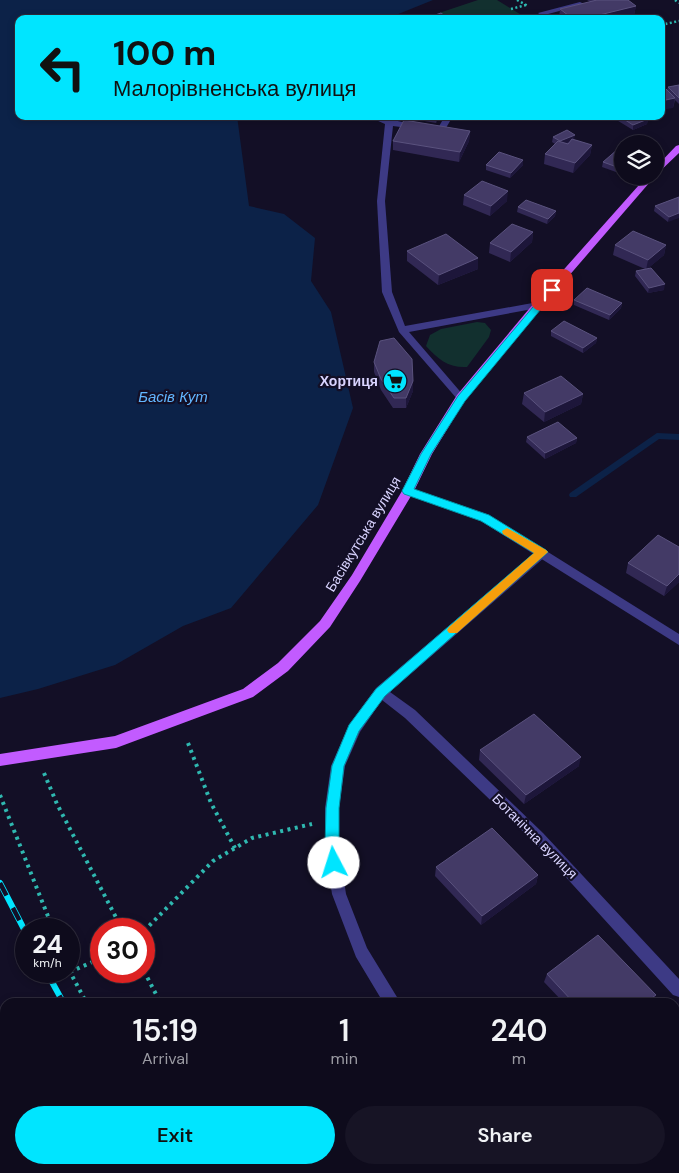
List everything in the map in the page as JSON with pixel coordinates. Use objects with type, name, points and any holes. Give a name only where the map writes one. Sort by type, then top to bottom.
[{"type":"main road","points":[[664,164],[679,148]]},
{"type":"main road","name":"Басівкутська вулиця","points":[[0,760],[116,742],[248,693],[283,667],[325,624],[356,578],[408,491],[426,454],[461,398],[538,304],[644,185]]},
{"type":"street","points":[[408,491],[485,518],[542,552],[679,640]]},
{"type":"street","points":[[390,998],[361,952],[339,894],[332,847],[332,819],[338,766],[354,729],[381,692],[542,552]]},
{"type":"street","name":"Ботанічна вулиця","points":[[381,692],[410,714],[538,837],[679,990]]},
{"type":"lane","points":[[545,15],[542,13],[580,4]]},
{"type":"lane","points":[[383,120],[440,131],[446,120]]},
{"type":"lane","points":[[389,122],[381,201],[387,292],[402,330],[461,398]]},
{"type":"lane","points":[[402,330],[538,304]]},
{"type":"path","points":[[675,0],[679,3]]},
{"type":"path","points":[[511,9],[526,5]]},
{"type":"path","points":[[665,24],[679,21]]},
{"type":"path","points":[[188,743],[211,803],[235,848]]},
{"type":"path","points":[[47,782],[116,918]]},
{"type":"path","points":[[0,795],[49,918]]},
{"type":"path","points":[[155,920],[213,861],[252,838],[332,819]]},
{"type":"path","points":[[76,983],[84,998]]},
{"type":"path","points":[[150,983],[158,998]]},
{"type":"green space","points":[[478,0],[497,0],[521,15],[442,15],[439,13]]},
{"type":"green space","points":[[477,322],[485,323],[491,330],[489,337],[467,367],[454,366],[444,362],[426,346],[430,335],[441,329]]},
{"type":"water","name":"Басів Кут","points":[[0,0],[433,0],[396,15],[15,15],[15,120],[238,120],[249,206],[284,214],[315,238],[311,281],[331,312],[353,408],[318,505],[231,608],[183,626],[115,665],[38,689],[0,698]]},
{"type":"building","points":[[597,0],[628,0],[636,6],[599,15],[568,15],[560,9]]},
{"type":"building","points":[[679,85],[679,98],[668,87]]},
{"type":"building","points":[[665,88],[675,98],[665,100]]},
{"type":"building","points":[[404,120],[470,131],[460,152],[393,141]]},
{"type":"building","points":[[625,120],[646,120],[633,125]]},
{"type":"building","points":[[567,130],[575,135],[560,141],[553,137]]},
{"type":"building","points":[[572,139],[592,145],[575,163],[545,154],[558,141],[568,144]]},
{"type":"building","points":[[499,152],[523,160],[511,173],[486,165]]},
{"type":"building","points":[[614,152],[614,166],[603,162]]},
{"type":"building","points":[[482,181],[508,191],[491,206],[464,195]]},
{"type":"building","points":[[679,197],[679,213],[669,217],[655,206]]},
{"type":"building","points":[[526,200],[556,211],[548,219],[518,207]]},
{"type":"building","points":[[512,224],[533,232],[511,252],[490,243]]},
{"type":"building","points":[[633,231],[666,245],[648,260],[615,245]]},
{"type":"building","points":[[446,234],[478,258],[439,275],[407,251]]},
{"type":"building","points":[[651,268],[665,284],[649,288],[636,271]]},
{"type":"building","points":[[587,288],[622,303],[610,315],[574,300]]},
{"type":"building","points":[[564,321],[597,338],[583,348],[551,331]]},
{"type":"building","name":"Хортиця","points":[[394,338],[412,359],[413,381],[406,398],[394,398],[381,379],[374,362],[380,341]]},
{"type":"building","points":[[561,376],[583,394],[545,412],[524,393]]},
{"type":"building","points":[[558,422],[577,438],[545,453],[527,437]]},
{"type":"building","points":[[658,535],[679,547],[679,574],[667,586],[628,563]]},
{"type":"building","points":[[534,714],[581,757],[526,795],[480,750]]},
{"type":"building","points":[[492,828],[538,875],[482,916],[436,867]]},
{"type":"building","points":[[598,935],[656,995],[652,998],[569,998],[547,974]]},
{"type":"waterway","points":[[573,495],[657,436],[679,437]]},
{"type":"railway","points":[[0,883],[18,918]]},
{"type":"railway","points":[[53,983],[61,998]]},
{"type":"slow traffic","points":[[453,630],[542,552],[507,531]]},
{"type":"place","name":"Хортиця","points":[[395,381]]},
{"type":"route","points":[[334,863],[332,808],[338,766],[354,729],[381,692],[542,552],[485,518],[408,491],[426,454],[461,398],[538,304],[552,290]]}]
